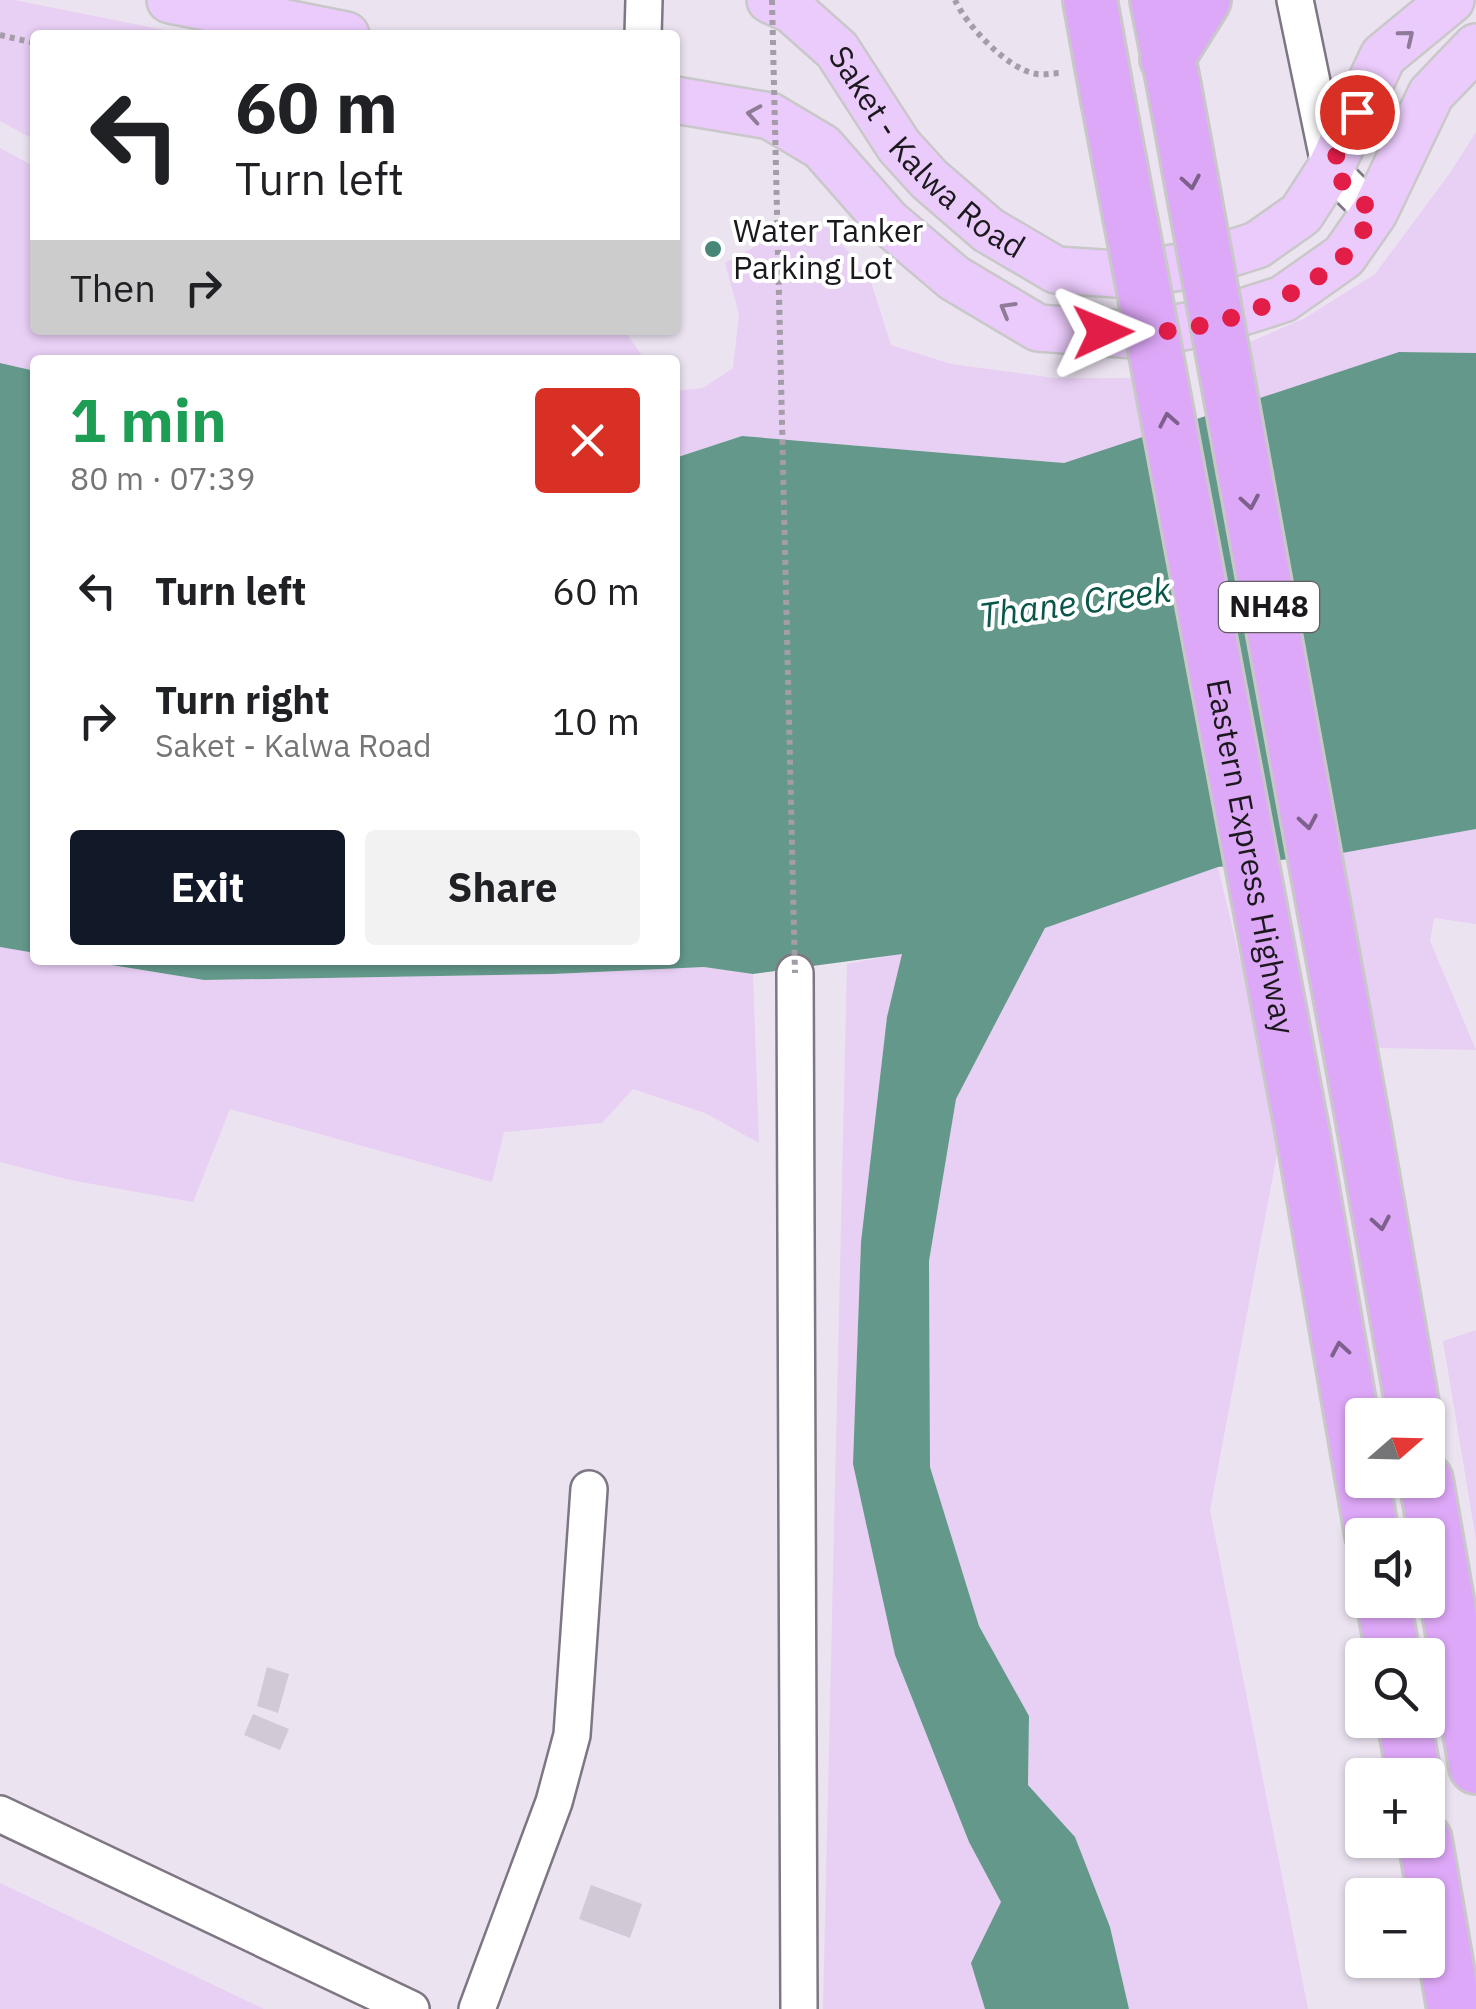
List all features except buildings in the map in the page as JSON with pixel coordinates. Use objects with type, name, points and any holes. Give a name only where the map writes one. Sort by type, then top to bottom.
[{"type":"highway","name":"Eastern Express Highway","points":[[1090,0],[1303,1135],[1369,1518]]},
{"type":"highway","name":"Eastern Express Highway","points":[[1157,0],[1411,1398]]},
{"type":"highway","points":[[1170,73],[1204,0]]},
{"type":"highway","points":[[1429,1498],[1476,1767]]},
{"type":"highway","points":[[1428,1858],[1454,2009]]},
{"type":"main road","points":[[170,0],[321,30]]},
{"type":"main road","name":"Saket - Kalwa Road","points":[[771,0],[792,10],[837,50],[899,146],[928,179],[988,230],[1056,270],[1132,275],[1197,264],[1257,245],[1301,214],[1330,169],[1383,56],[1451,0]]},
{"type":"main road","name":"Saket - Kalwa Road","points":[[680,101],[770,116],[822,147],[888,222],[954,278],[1038,328],[1135,335],[1212,322],[1283,299],[1344,256],[1374,214],[1431,94],[1476,47]]},
{"type":"street","points":[[643,30],[644,0]]},
{"type":"street","points":[[1295,0],[1330,169],[1374,214]]},
{"type":"street","points":[[795,973],[800,2009]]},
{"type":"street","points":[[477,2009],[554,1802],[572,1735],[589,1489]]},
{"type":"street","points":[[0,1814],[411,2009]]},
{"type":"path","points":[[771,0],[795,973]]},
{"type":"path","points":[[955,0],[964,19],[1006,58],[1035,74],[1106,85]]},
{"type":"path","points":[[0,35],[30,43]]},
{"type":"shaded area","points":[[0,0],[164,30],[30,30],[30,137],[0,121]]},
{"type":"shaded area","points":[[1476,132],[1476,353],[1399,352],[1260,398],[1250,342],[1305,318],[1375,274]]},
{"type":"shaded area","points":[[0,148],[30,164],[30,335],[628,335],[642,355],[30,355],[30,370],[0,363]]},
{"type":"shaded area","points":[[828,227],[870,279],[891,345],[951,364],[1055,378],[1145,378],[1155,433],[1064,463],[742,436],[680,456],[680,390],[703,388],[733,368],[739,314],[725,263],[778,234]]},
{"type":"shaded area","points":[[1476,829],[1476,924],[1434,918],[1430,941],[1476,1050],[1378,1048],[1342,853]]},
{"type":"shaded area","points":[[1218,867],[1281,1133],[1210,1510],[1308,2009],[1129,2009],[1110,1927],[1075,1837],[1028,1785],[1029,1716],[979,1626],[930,1467],[929,1261],[956,1099],[1045,928]]},
{"type":"shaded area","points":[[0,947],[30,952],[30,965],[112,965],[204,980],[553,974],[704,967],[753,974],[759,1143],[705,1113],[633,1089],[602,1123],[504,1132],[492,1182],[230,1109],[193,1202],[70,1180],[0,1162]]},
{"type":"shaded area","points":[[903,953],[887,1017],[861,1242],[853,1464],[895,1655],[969,1842],[1001,1902],[972,1963],[985,2009],[823,2009],[847,964]]},
{"type":"shaded area","points":[[1476,1330],[1476,1540],[1443,1341]]},
{"type":"shaded area","points":[[0,1883],[264,2009],[0,2009]]},
{"type":"water","name":"Thane Creek","points":[[1399,352],[1476,353],[1476,829],[1342,853],[1218,867],[1045,928],[956,1099],[929,1261],[930,1467],[979,1626],[1029,1716],[1028,1785],[1075,1837],[1110,1927],[1129,2009],[985,2009],[971,1963],[1001,1902],[969,1842],[895,1655],[853,1464],[861,1242],[887,1017],[902,954],[753,974],[704,967],[553,974],[204,980],[112,965],[680,965],[680,456],[742,436],[1064,463]]},
{"type":"water","points":[[0,363],[30,370],[30,952],[0,947]]},
{"type":"place","name":"Water Tanker Parking Lot","points":[[713,249]]},
{"type":"route","points":[[1103,332],[1135,335],[1212,322],[1283,299],[1344,256],[1374,214],[1330,169],[1357,112]]}]
